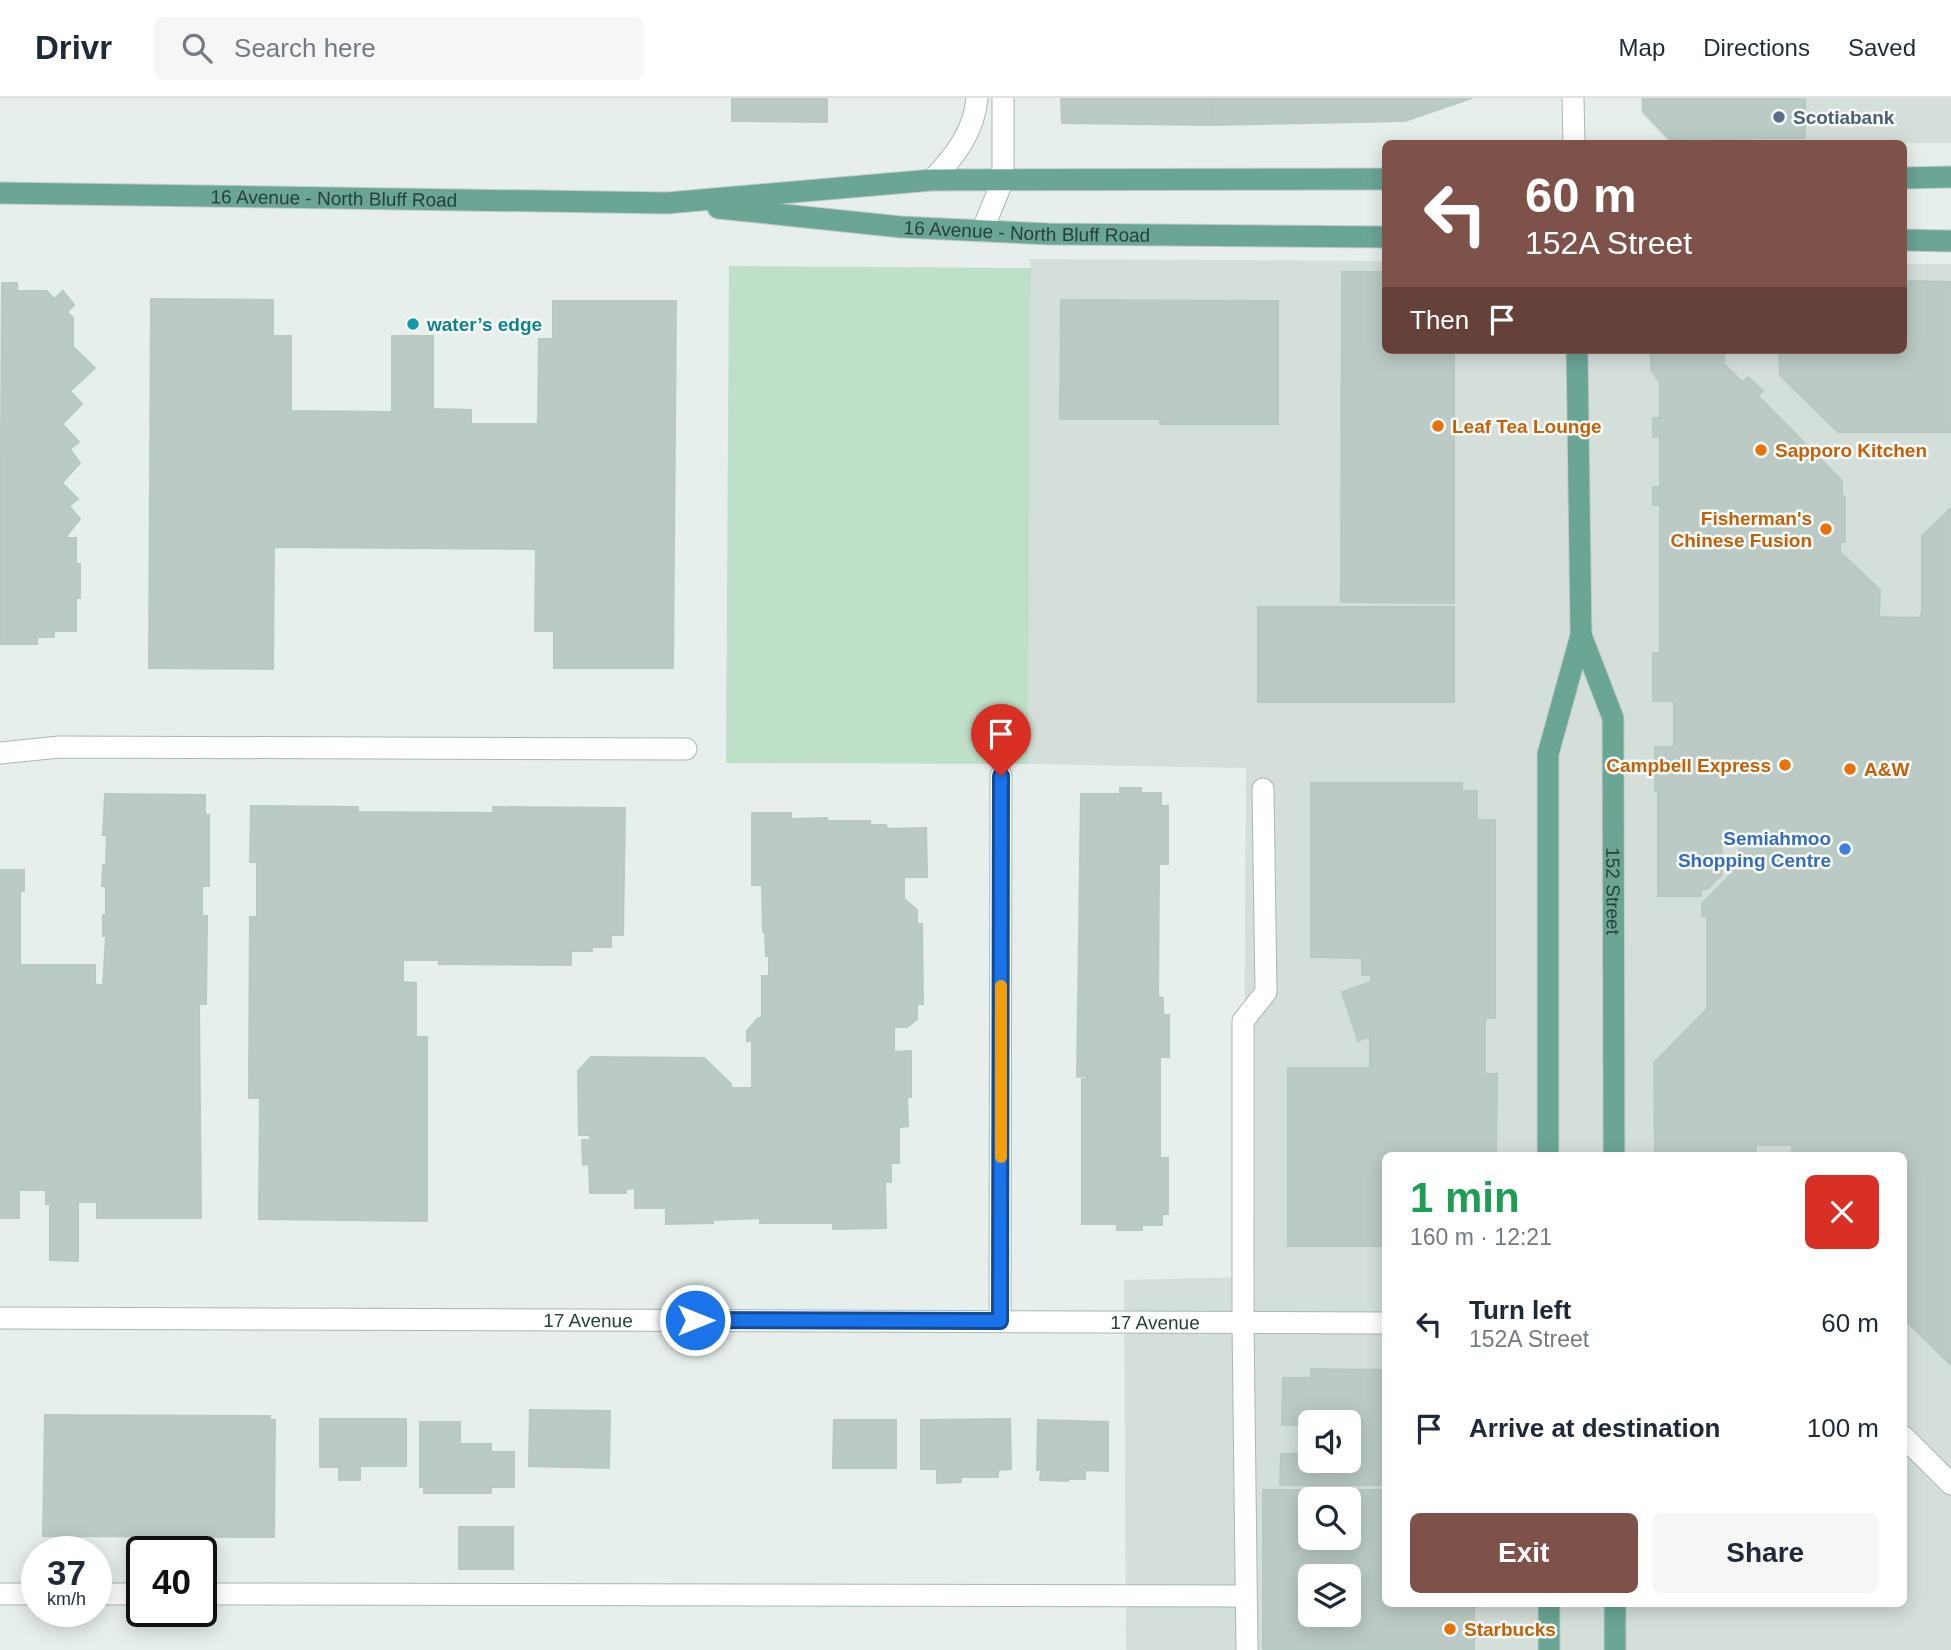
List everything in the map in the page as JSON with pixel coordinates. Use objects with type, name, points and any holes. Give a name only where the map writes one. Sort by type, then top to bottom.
[{"type":"main road","points":[[1907,178],[1951,177]]},
{"type":"main road","name":"16 Avenue - North Bluff Road","points":[[667,203],[932,180],[1382,179]]},
{"type":"main road","name":"16 Avenue - North Bluff Road","points":[[0,193],[667,203],[901,227],[982,231],[1382,237]]},
{"type":"main road","points":[[1907,240],[1951,241]]},
{"type":"main road","name":"152 Street","points":[[1548,1152],[1548,754],[1581,635],[1577,354]]},
{"type":"main road","name":"152 Street","points":[[1581,635],[1613,718],[1615,1152]]},
{"type":"main road","points":[[1549,1607],[1549,1650]]},
{"type":"main road","points":[[1615,1607],[1615,1650]]},
{"type":"street","points":[[932,180],[950,162],[966,138],[975,112],[976,98]]},
{"type":"street","points":[[982,231],[1003,180],[1003,98]]},
{"type":"street","points":[[1573,98],[1574,140]]},
{"type":"street","points":[[0,753],[59,747],[686,749]]},
{"type":"street","points":[[1000,1321],[1001,776]]},
{"type":"street","points":[[1247,1650],[1243,1021],[1266,992],[1263,789]]},
{"type":"street","name":"17 Avenue","points":[[0,1318],[1382,1323]]},
{"type":"street","points":[[1907,1440],[1951,1484]]},
{"type":"street","points":[[0,1594],[21,1594]]},
{"type":"street","points":[[217,1594],[1245,1596]]},
{"type":"shaded area","points":[[1641,98],[1951,98],[1951,143],[1907,143],[1907,140],[1667,140],[1641,113]]},
{"type":"shaded area","points":[[1029,259],[1382,261],[1382,354],[1907,354],[1907,264],[1951,264],[1951,1650],[1126,1650],[1124,1280],[1243,1277],[1246,768],[1028,764]]},
{"type":"green space","points":[[729,266],[1031,268],[1028,764],[726,763]]},
{"type":"building","points":[[732,98],[827,98],[827,122],[732,121]]},
{"type":"building","points":[[1061,98],[1213,98],[1213,125],[1062,123]]},
{"type":"building","points":[[1213,98],[1472,98],[1405,121],[1213,125]]},
{"type":"building","points":[[1643,98],[1805,98],[1805,138],[1670,139],[1643,111]]},
{"type":"building","points":[[1342,272],[1382,272],[1382,354],[1454,354],[1454,603],[1341,602]]},
{"type":"building","points":[[1907,281],[1951,282],[1951,432],[1838,432],[1780,375],[1779,354],[1907,354]]},
{"type":"building","points":[[2,283],[17,283],[17,291],[47,291],[54,299],[63,291],[74,305],[67,312],[73,318],[73,347],[95,368],[70,391],[82,404],[62,424],[79,442],[70,449],[80,463],[62,483],[78,499],[69,506],[80,519],[65,538],[76,538],[76,564],[80,564],[76,631],[54,631],[54,637],[37,637],[37,644],[0,644]]},
{"type":"building","points":[[151,299],[273,300],[273,336],[291,336],[291,411],[392,412],[392,336],[433,336],[433,409],[471,410],[471,424],[538,424],[539,339],[553,339],[553,301],[676,301],[673,668],[554,668],[554,631],[535,631],[536,549],[274,547],[273,669],[149,668]]},
{"type":"building","points":[[1061,300],[1278,301],[1278,424],[1160,424],[1160,419],[1060,419]]},
{"type":"building","name":"Semiahmoo Shopping Centre","points":[[1651,354],[1724,354],[1724,364],[1742,382],[1748,377],[1763,391],[1758,396],[1842,481],[1842,496],[1845,497],[1845,542],[1840,542],[1840,552],[1880,590],[1879,617],[1919,618],[1922,612],[1922,536],[1951,508],[1951,1365],[1907,1322],[1907,1152],[1792,1152],[1792,1145],[1756,1145],[1756,1152],[1655,1152],[1654,1063],[1707,1009],[1707,916],[1702,916],[1702,904],[1740,865],[1739,833],[1721,833],[1722,875],[1707,889],[1701,889],[1701,896],[1658,896],[1658,791],[1655,791],[1655,747],[1674,747],[1674,701],[1653,701],[1653,653],[1660,653],[1660,505],[1653,505],[1653,487],[1660,487],[1660,437],[1653,437],[1653,418],[1660,418],[1660,383],[1651,370]]},
{"type":"building","points":[[1258,607],[1454,607],[1454,702],[1258,702]]},
{"type":"building","points":[[1311,783],[1462,783],[1462,791],[1477,791],[1477,820],[1495,820],[1495,1018],[1485,1018],[1485,1074],[1497,1074],[1496,1152],[1382,1152],[1382,1246],[1288,1246],[1288,1068],[1370,1068],[1370,1036],[1358,1041],[1342,992],[1371,982],[1371,975],[1362,975],[1362,958],[1311,957]]},
{"type":"building","points":[[1120,788],[1141,788],[1141,793],[1161,793],[1161,806],[1168,806],[1168,864],[1159,864],[1158,997],[1163,998],[1163,1015],[1169,1015],[1169,1057],[1160,1057],[1160,1158],[1168,1158],[1168,1214],[1162,1214],[1162,1225],[1142,1225],[1142,1230],[1117,1230],[1117,1224],[1082,1224],[1082,1079],[1087,1079],[1087,1076],[1077,1077],[1081,794],[1120,794]]},
{"type":"building","points":[[105,794],[205,795],[205,815],[209,815],[209,886],[202,886],[202,916],[207,916],[206,1004],[199,1004],[201,1218],[97,1218],[97,1202],[78,1202],[78,1261],[50,1260],[50,1204],[46,1204],[46,1190],[19,1190],[19,1218],[0,1218],[0,870],[24,870],[24,891],[20,891],[20,965],[95,965],[95,984],[103,986],[106,936],[103,936],[103,915],[106,915],[106,886],[102,886],[107,835],[103,835]]},
{"type":"building","points":[[251,806],[358,807],[358,812],[493,813],[493,807],[625,808],[623,935],[611,935],[611,947],[571,951],[571,965],[439,964],[439,960],[403,960],[403,982],[416,983],[416,1037],[427,1037],[427,1221],[259,1219],[260,1098],[249,1098],[250,917],[257,917],[257,862],[250,862]]},
{"type":"building","points":[[752,813],[791,813],[791,819],[870,821],[870,825],[886,825],[887,829],[926,828],[927,877],[904,877],[904,899],[917,910],[917,924],[922,924],[923,1004],[917,1004],[917,1019],[907,1027],[894,1027],[894,1052],[911,1051],[911,1097],[907,1097],[908,1126],[899,1127],[899,1163],[891,1163],[891,1182],[885,1182],[886,1228],[833,1229],[833,1223],[760,1223],[760,1218],[666,1224],[666,1208],[635,1208],[635,1188],[626,1189],[626,1193],[590,1193],[589,1164],[583,1165],[582,1140],[590,1140],[590,1135],[579,1135],[578,1071],[591,1057],[704,1058],[731,1084],[731,1088],[752,1088],[752,1041],[747,1041],[747,1031],[758,1018],[762,1018],[762,976],[769,976],[769,956],[766,956],[763,932],[762,885],[752,885]]},
{"type":"building","points":[[1311,1369],[1382,1370],[1382,1485],[1280,1485],[1281,1454],[1298,1454],[1298,1473],[1361,1473],[1361,1410],[1298,1410],[1298,1425],[1282,1425],[1283,1378],[1311,1378]]},
{"type":"building","points":[[530,1410],[610,1411],[609,1468],[529,1466]]},
{"type":"building","points":[[45,1415],[270,1416],[270,1420],[275,1420],[274,1537],[43,1536]]},
{"type":"building","points":[[320,1419],[406,1419],[406,1466],[360,1466],[360,1480],[339,1480],[339,1467],[320,1467]]},
{"type":"building","points":[[1010,1419],[1011,1469],[998,1470],[998,1477],[961,1477],[961,1482],[937,1483],[937,1469],[921,1469],[921,1420]]},
{"type":"building","points":[[834,1420],[896,1420],[896,1468],[833,1468]]},
{"type":"building","points":[[1038,1420],[1108,1422],[1108,1471],[1085,1470],[1085,1479],[1040,1480],[1041,1470],[1037,1470]]},
{"type":"building","points":[[420,1422],[460,1422],[460,1444],[491,1444],[491,1452],[514,1452],[514,1487],[491,1487],[491,1493],[424,1493],[424,1487],[420,1487]]},
{"type":"building","points":[[1263,1490],[1298,1490],[1298,1550],[1361,1550],[1361,1490],[1382,1490],[1382,1607],[1474,1607],[1474,1650],[1263,1650]]},
{"type":"building","points":[[459,1527],[513,1527],[513,1569],[459,1569]]},
{"type":"slow traffic","points":[[1001,986],[1001,1157]]},
{"type":"place","name":"Scotiabank","points":[[1779,117]]},
{"type":"place","name":"water’s edge","points":[[413,324]]},
{"type":"place","name":"Leaf Tea Lounge","points":[[1438,426]]},
{"type":"place","name":"Sapporo Kitchen","points":[[1761,450]]},
{"type":"place","name":"Fisherman's Chinese Fusion","points":[[1826,529]]},
{"type":"place","name":"Campbell Express","points":[[1785,765]]},
{"type":"place","name":"A&W","points":[[1850,769]]},
{"type":"place","name":"Semiahmoo Shopping Centre","points":[[1845,849]]},
{"type":"place","name":"Starbucks","points":[[1450,1629]]},
{"type":"route","points":[[695,1320],[1000,1321],[1001,776]]}]
